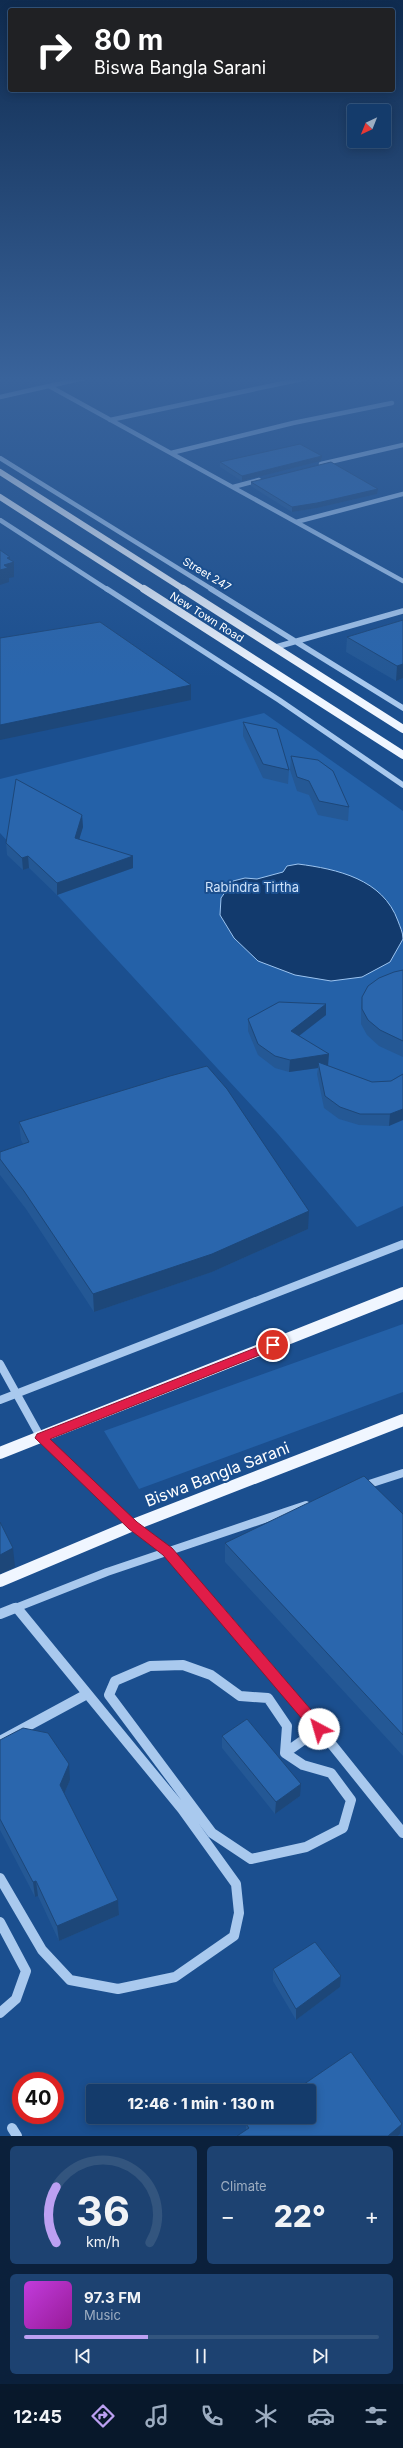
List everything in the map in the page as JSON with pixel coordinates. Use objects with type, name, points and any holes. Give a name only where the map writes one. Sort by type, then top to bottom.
[{"type":"main road","points":[[9,478],[403,728]]},
{"type":"main road","name":"New Town Road","points":[[0,497],[403,755]]},
{"type":"main road","points":[[0,1453],[403,1293]]},
{"type":"main road","name":"Biswa Bangla Sarani","points":[[0,1580],[133,1525],[403,1420]]},
{"type":"street","name":"Street 247","points":[[32,478],[403,708]]},
{"type":"street","points":[[216,478],[403,582]]},
{"type":"street","points":[[233,487],[264,479]]},
{"type":"street","points":[[296,522],[403,494]]},
{"type":"street","points":[[0,520],[285,704],[403,785]]},
{"type":"street","points":[[276,647],[403,611]]},
{"type":"street","points":[[0,1400],[403,1244]]},
{"type":"street","points":[[0,1364],[18,1393],[41,1438],[133,1525],[168,1551],[319,1729],[403,1833]]},
{"type":"street","points":[[352,1490],[403,1473]]},
{"type":"street","points":[[0,1614],[168,1551],[315,1503]]},
{"type":"street","points":[[0,1878],[42,1950],[70,1980],[118,1989],[175,1977],[234,1936],[239,1913],[236,1884],[182,1809],[16,1607]]},
{"type":"street","points":[[183,1665],[211,1675],[240,1696],[268,1698],[287,1726],[285,1753],[304,1765],[332,1773],[351,1800],[343,1828],[306,1847],[251,1860],[212,1833],[109,1695],[115,1680],[150,1666],[183,1665]]},
{"type":"street","points":[[0,1741],[88,1694]]},
{"type":"street","points":[[285,1753],[319,1729]]},
{"type":"street","points":[[0,1922],[26,1971],[16,1999],[0,2013]]},
{"type":"green space","name":"Rabindra Tirtha","points":[[264,713],[403,811],[403,1206],[357,1227],[278,1134],[0,833],[0,779]]},
{"type":"green space","points":[[403,1324],[403,1392],[139,1489],[104,1431]]},
{"type":"shaded area","points":[[298,864],[343,873],[370,886],[382,895],[391,907],[403,936],[403,939],[390,962],[362,977],[331,981],[295,975],[258,961],[234,938],[220,915],[221,898],[233,881],[245,878],[257,879],[283,872],[287,866]]},
{"type":"building","points":[[268,478],[358,478],[378,489],[317,503],[292,507],[251,482]]},
{"type":"building","points":[[0,550],[10,557],[7,558],[14,562],[4,565],[8,568],[0,570]]},
{"type":"building","points":[[403,620],[403,664],[397,666],[347,637]]},
{"type":"building","points":[[100,622],[191,685],[0,725],[0,638]]},
{"type":"building","points":[[243,722],[277,729],[289,770],[263,764]]},
{"type":"building","points":[[291,756],[318,760],[333,771],[349,807],[319,801],[309,781],[297,777]]},
{"type":"building","points":[[16,779],[82,815],[75,838],[133,856],[57,883],[28,856],[22,858],[6,843]]},
{"type":"building","points":[[403,970],[403,1041],[380,1030],[368,1020],[362,1009],[362,997],[368,986],[379,978]]},
{"type":"building","points":[[279,1002],[326,1004],[291,1031],[329,1054],[290,1060],[275,1056],[258,1044],[248,1019]]},
{"type":"building","points":[[318,1062],[372,1082],[391,1081],[403,1074],[403,1109],[390,1114],[360,1114],[340,1107],[325,1096]]},
{"type":"building","points":[[207,1066],[227,1089],[309,1211],[212,1254],[93,1294],[24,1191],[0,1159],[0,1152],[29,1142],[19,1122]]},
{"type":"building","points":[[364,1476],[403,1514],[403,1735],[225,1543]]},
{"type":"building","points":[[0,1522],[13,1548],[0,1555]]},
{"type":"building","points":[[247,1719],[301,1784],[276,1802],[222,1736]]},
{"type":"building","points":[[23,1728],[48,1733],[69,1764],[60,1785],[118,1900],[57,1926],[36,1881],[33,1882],[0,1819],[0,1740]]},
{"type":"building","points":[[315,1942],[341,1976],[296,2009],[273,1969]]},
{"type":"building","points":[[351,2052],[402,2124],[388,2136],[237,2136],[249,2128],[246,2124],[316,2124],[316,2084],[304,2084]]},
{"type":"route","points":[[273,1345],[41,1438],[133,1525],[168,1551],[319,1729]]}]
